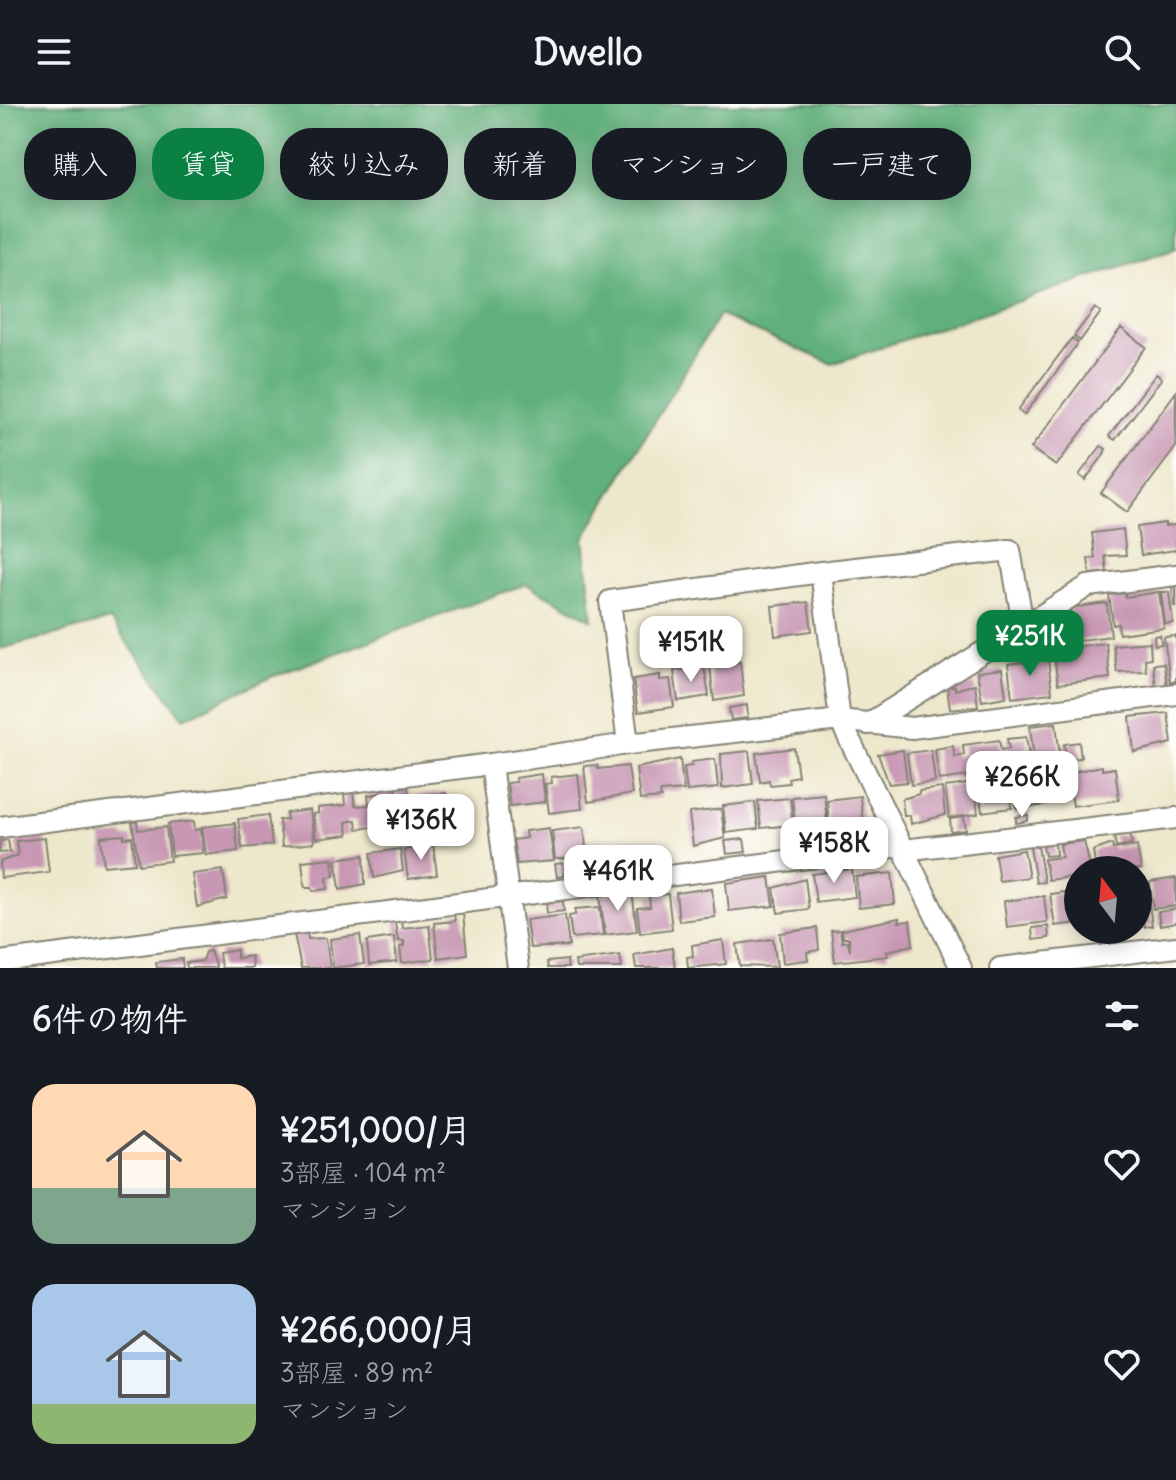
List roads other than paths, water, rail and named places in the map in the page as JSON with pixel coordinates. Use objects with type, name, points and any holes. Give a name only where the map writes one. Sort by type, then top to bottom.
[{"type":"street","points":[[628,744],[610,601],[1010,550],[1023,624]]},
{"type":"street","points":[[821,572],[840,720],[961,968]]},
{"type":"street","points":[[868,724],[1088,586],[1176,575]]},
{"type":"street","points":[[0,827],[628,744],[840,720],[912,728],[1176,694]]},
{"type":"street","points":[[491,764],[518,968]]},
{"type":"street","points":[[0,962],[508,896],[1176,818]]},
{"type":"street","points":[[1000,968],[1119,962],[1176,947]]}]
